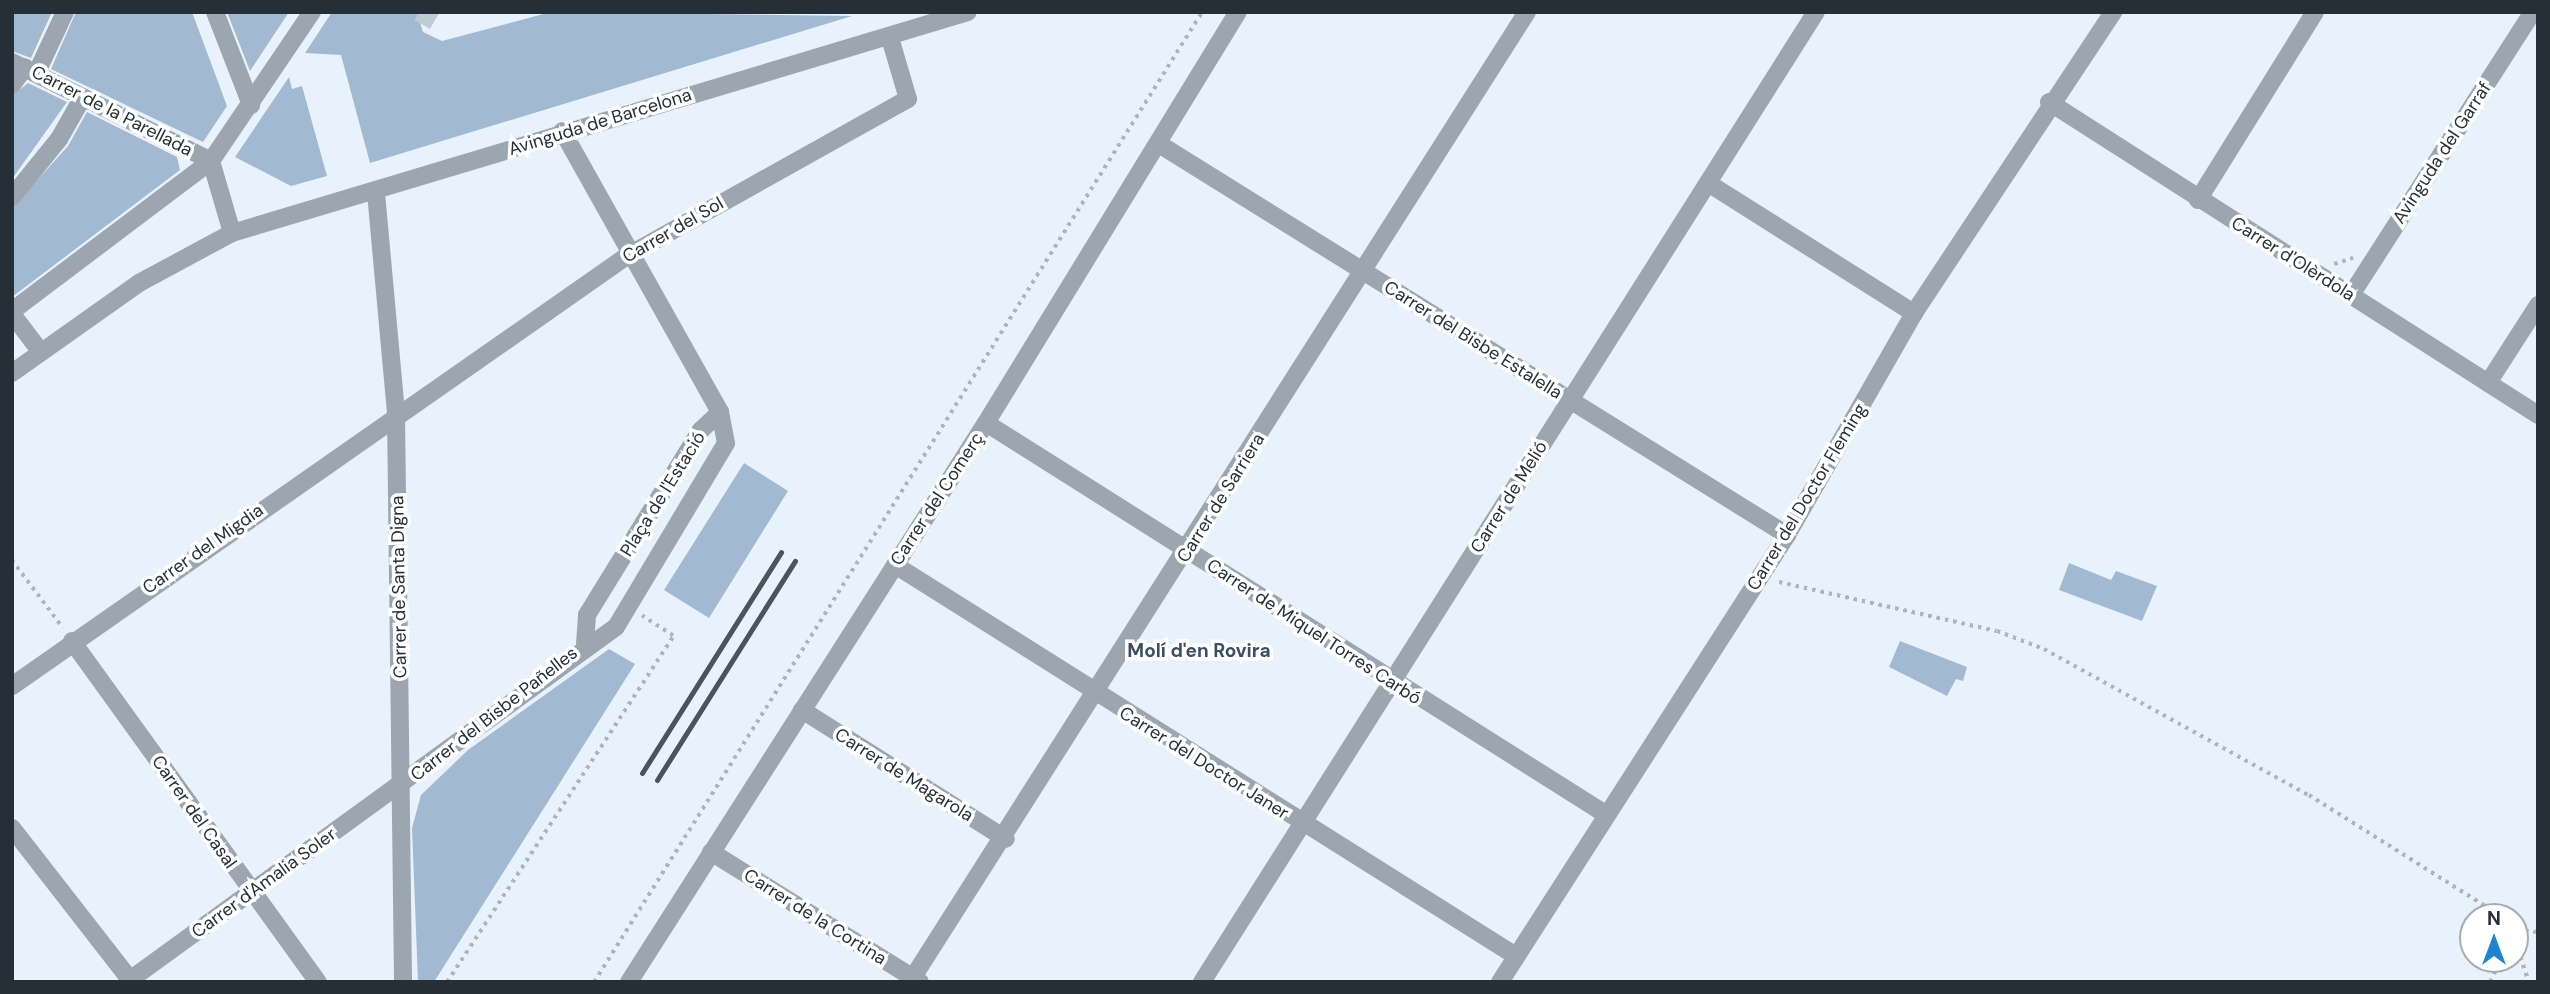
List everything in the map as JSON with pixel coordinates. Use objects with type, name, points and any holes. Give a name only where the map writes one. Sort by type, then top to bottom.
[{"type":"street","points":[[12,85],[65,12]]},
{"type":"street","points":[[215,12],[251,105]]},
{"type":"street","points":[[41,352],[12,313],[211,161],[312,12]]},
{"type":"street","name":"Avinguda de Barcelona","points":[[12,373],[139,283],[232,233],[376,192],[562,131],[890,38],[968,12]]},
{"type":"street","name":"Carrer del Comerç","points":[[629,982],[986,424],[1238,12]]},
{"type":"street","name":"Carrer de Sarriera","points":[[914,980],[1006,839],[1527,12]]},
{"type":"street","name":"Carrer de Melió","points":[[1202,982],[1816,12]]},
{"type":"street","name":"Carrer del Doctor Fleming","points":[[1500,982],[1787,536],[1914,313],[2049,102],[2113,12]]},
{"type":"street","points":[[2198,200],[2315,12]]},
{"type":"street","name":"Avinguda del Garraf","points":[[2351,295],[2533,12]]},
{"type":"street","name":"Carrer del Sol","points":[[396,414],[627,256],[908,99],[890,38]]},
{"type":"street","name":"Carrer de la Parellada","points":[[25,67],[211,161]]},
{"type":"street","points":[[12,197],[83,97]]},
{"type":"street","name":"Carrer d'Olèrdola","points":[[2049,102],[2198,200],[2538,415]]},
{"type":"street","points":[[562,131],[627,256],[720,412]]},
{"type":"street","name":"Carrer del Bisbe Estalella","points":[[1158,144],[1787,536]]},
{"type":"street","points":[[211,161],[232,233]]},
{"type":"street","points":[[1708,183],[1914,313]]},
{"type":"street","name":"Carrer de Santa Digna","points":[[376,192],[396,414],[403,982]]},
{"type":"street","points":[[2488,383],[2538,305]]},
{"type":"street","name":"Plaça de l'Estació","points":[[585,643],[587,615],[701,430],[720,412]]},
{"type":"street","name":"Plaça de l'Estació","points":[[585,643],[616,627],[701,487],[726,443],[720,412]]},
{"type":"street","name":"Carrer del Migdia","points":[[12,686],[396,414]]},
{"type":"street","name":"Carrer de Miquel Torres Carbó","points":[[986,424],[1391,683],[1607,815]]},
{"type":"street","name":"Carrer del Doctor Janer","points":[[895,565],[1096,696],[1517,956]]},
{"type":"street","name":"Carrer del Casal","points":[[72,641],[318,982]]},
{"type":"street","name":"Carrer del Bisbe Pañelles","points":[[402,785],[585,643]]},
{"type":"street","name":"Carrer de Magarola","points":[[802,710],[1006,839]]},
{"type":"street","name":"Carrer d'Amalia Soler","points":[[130,981],[250,891],[402,785]]},
{"type":"street","points":[[12,828],[130,981]]},
{"type":"street","name":"Carrer de la Cortina","points":[[711,852],[914,980]]},
{"type":"path","name":"Carrer del Comerç","points":[[594,982],[1202,12]]},
{"type":"path","points":[[12,559],[72,641]]},
{"type":"path","points":[[1761,577],[1997,631],[2044,649],[2309,795],[2482,903]]},
{"type":"path","points":[[447,982],[673,636],[641,616]]},
{"type":"building","points":[[12,12],[52,12],[31,58],[12,51]]},
{"type":"building","points":[[76,12],[192,12],[227,106],[203,142],[51,69]]},
{"type":"building","points":[[227,12],[289,12],[250,71]]},
{"type":"building","points":[[332,12],[417,12],[423,32],[442,41],[551,12],[852,16],[370,163],[341,55],[305,53]]},
{"type":"building","points":[[289,77],[292,89],[302,86],[327,176],[291,186],[235,157]]},
{"type":"building","points":[[28,83],[67,102],[12,179],[12,96]]},
{"type":"building","points":[[87,112],[177,157],[180,170],[12,297],[12,208],[68,146]]},
{"type":"building","points":[[744,463],[788,491],[709,618],[664,590]]},
{"type":"building","points":[[2069,563],[2111,580],[2116,571],[2157,586],[2142,621],[2059,590]]},
{"type":"building","points":[[1900,641],[1967,667],[1963,681],[1956,679],[1947,696],[1889,667]]},
{"type":"building","points":[[609,649],[635,664],[434,982],[418,982],[412,828],[421,795],[468,750]]},
{"type":"tunnel","points":[[419,12],[437,23]]},
{"type":"railway","points":[[642,773],[781,552]]},
{"type":"railway","points":[[657,780],[795,561]]},
{"type":"district","name":"Molí d'en Rovira","points":[[1199,651]]}]
